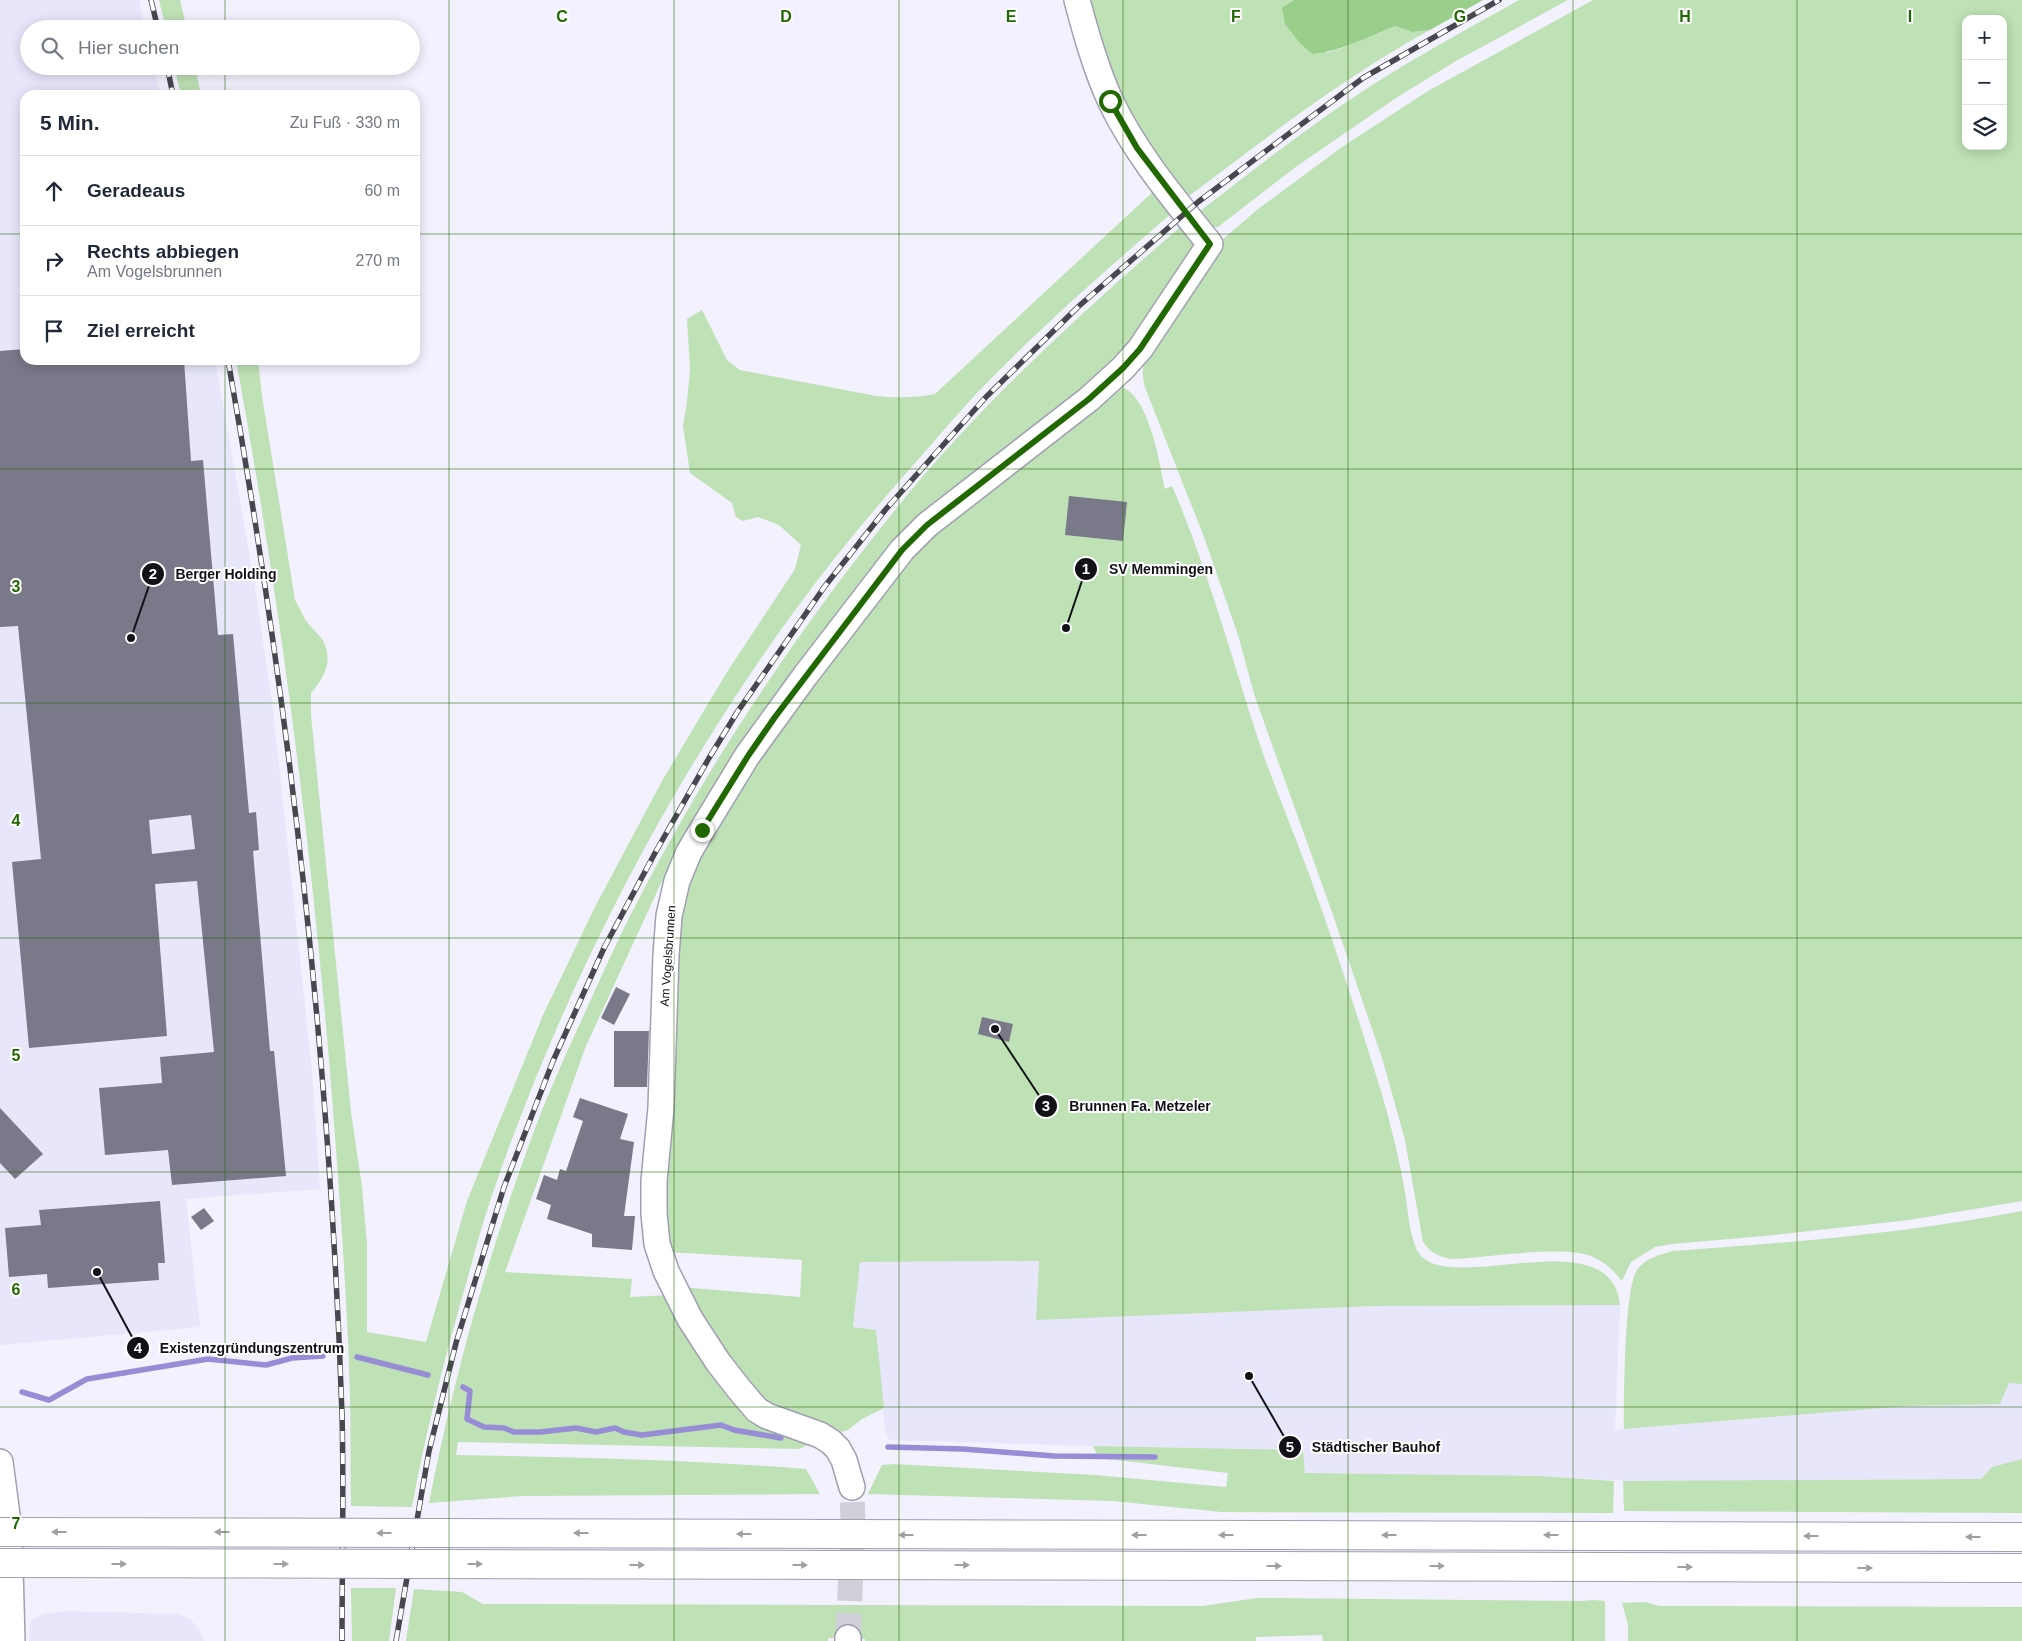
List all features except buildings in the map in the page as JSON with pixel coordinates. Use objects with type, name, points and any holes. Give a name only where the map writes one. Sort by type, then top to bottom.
[{"type":"highway","points":[[0,1532],[2022,1537]]},
{"type":"highway","points":[[0,1563],[2022,1568]]},
{"type":"street","name":"Am Vogelsbrunnen","points":[[852,1488],[849,1472],[844,1460],[831,1442],[820,1435],[767,1416],[757,1410],[738,1389],[690,1319],[666,1270],[657,1244],[654,1214],[654,1181],[661,1108],[669,916],[677,881],[689,852],[748,756],[805,676],[902,550],[927,525],[1089,399],[1123,368],[1140,349],[1210,244],[1137,148],[1110,101],[1084,28],[1077,0]]},
{"type":"street","points":[[0,1462],[9,1530],[12,1641]]},
{"type":"shaded area","points":[[0,0],[139,0],[143,20],[20,20],[20,75],[156,75],[159,90],[20,90],[20,365],[216,365],[253,575],[272,701],[312,1071],[320,1189],[186,1199],[200,1327],[0,1345]]},
{"type":"shaded area","points":[[1039,1261],[1036,1320],[1376,1306],[1620,1305],[1615,1430],[1908,1406],[2000,1404],[2009,1383],[2022,1384],[2022,1459],[1992,1467],[1981,1479],[1628,1481],[1540,1476],[1305,1473],[1303,1450],[889,1440],[885,1431],[876,1330],[853,1327],[860,1262]]},
{"type":"shaded area","points":[[64,1611],[179,1614],[191,1620],[200,1630],[204,1641],[29,1641],[30,1621],[43,1614]]},
{"type":"green space","points":[[159,0],[180,0],[185,20],[164,20]]},
{"type":"green space","points":[[1085,0],[1294,0],[1291,2],[1326,53],[1395,26],[1412,32],[1430,30],[1335,89],[1184,200],[1128,118]]},
{"type":"green space","points":[[1294,0],[1483,0],[1430,30],[1412,32],[1395,26],[1344,47],[1312,54],[1299,42],[1285,24],[1282,8]]},
{"type":"green space","points":[[1519,0],[1568,0],[1456,61],[1396,98],[1297,166],[1218,227],[1213,227],[1199,212],[1288,144],[1385,77]]},
{"type":"green space","points":[[1593,0],[2022,0],[2022,1201],[1909,1220],[1655,1247],[1631,1262],[1622,1281],[1601,1261],[1580,1253],[1545,1252],[1451,1259],[1435,1254],[1423,1242],[1405,1140],[1383,1061],[1255,697],[1238,635],[1204,537],[1146,390],[1143,373],[1145,357],[1214,247],[1258,209],[1342,147],[1428,91]]},
{"type":"green space","points":[[176,75],[197,75],[200,90],[180,90]]},
{"type":"green space","points":[[1157,188],[1174,211],[1048,323],[958,413],[877,507],[809,591],[746,681],[701,751],[619,896],[549,1046],[518,1123],[490,1201],[458,1312],[433,1409],[412,1507],[351,1506],[349,1357],[345,1279],[331,1084],[314,902],[280,630],[267,540],[237,365],[259,365],[295,600],[306,621],[326,646],[326,668],[320,681],[311,693],[311,715],[351,1112],[362,1187],[367,1244],[367,1332],[426,1342],[467,1201],[543,1015],[595,907],[662,781],[727,672],[795,569],[801,545],[779,525],[758,517],[743,521],[736,517],[732,503],[690,473],[683,426],[690,369],[687,319],[702,310],[727,360],[740,370],[876,396],[906,397],[935,394]]},
{"type":"green space","points":[[1180,227],[1193,240],[1193,251],[1124,354],[959,490],[673,874],[661,883],[586,1046],[505,1272],[632,1279],[630,1297],[669,1295],[701,1348],[810,1444],[799,1449],[458,1442],[456,1455],[631,1459],[806,1469],[820,1494],[522,1496],[429,1503],[460,1367],[485,1277],[513,1189],[547,1097],[620,937],[699,790],[792,646],[860,555],[927,471],[1031,362]]},
{"type":"green space","points":[[1117,386],[1128,390],[1137,399],[1144,413],[1156,446],[1165,489],[1172,486],[1197,549],[1259,742],[1319,901],[1381,1091],[1397,1154],[1410,1228],[1416,1248],[1431,1263],[1456,1267],[1557,1261],[1587,1265],[1610,1279],[1620,1305],[1376,1306],[1036,1320],[1039,1261],[860,1262],[853,1327],[876,1330],[884,1408],[862,1419],[848,1430],[836,1433],[761,1401],[680,1287],[800,1297],[802,1260],[668,1252],[663,1224],[678,905],[717,815],[911,549]]},
{"type":"green space","points":[[2022,1211],[2022,1384],[2009,1383],[2000,1404],[1908,1406],[1624,1429],[1629,1299],[1637,1270],[1648,1260],[1673,1251],[1892,1231]]},
{"type":"green space","points":[[1093,1446],[1303,1450],[1305,1473],[1540,1476],[1614,1481],[1613,1513],[1221,1512],[1113,1501],[868,1494],[882,1465],[894,1464],[1095,1475],[1226,1487],[1228,1473],[1099,1458]]},
{"type":"green space","points":[[2022,1459],[2022,1513],[1624,1511],[1623,1481],[1981,1479],[1992,1467]]},
{"type":"green space","points":[[351,1588],[396,1588],[389,1641],[352,1641]]},
{"type":"green space","points":[[414,1589],[462,1592],[483,1604],[1203,1606],[1257,1598],[1594,1600],[1605,1601],[1605,1641],[1323,1641],[1322,1635],[1256,1637],[1256,1641],[865,1641],[865,1639],[828,1638],[828,1641],[406,1641]]},
{"type":"green space","points":[[1645,1602],[1659,1606],[2022,1607],[2022,1641],[1628,1641],[1628,1625],[1622,1603]]},
{"type":"waterway","points":[[22,1392],[49,1400],[87,1379],[208,1359],[266,1365],[292,1358],[323,1356]]},
{"type":"waterway","points":[[357,1357],[428,1375]]},
{"type":"waterway","points":[[463,1387],[470,1391],[467,1419],[484,1427],[504,1428],[514,1432],[540,1432],[576,1428],[596,1432],[615,1428],[624,1432],[642,1435],[721,1425],[734,1430],[781,1438]]},
{"type":"waterway","points":[[888,1447],[963,1449],[1054,1456],[1155,1457]]},
{"type":"tunnel","points":[[848,1638],[853,1522],[852,1487]]},
{"type":"railway","points":[[151,0],[156,20]]},
{"type":"railway","points":[[396,1641],[429,1451],[456,1343],[504,1187],[553,1061],[604,948],[655,853],[738,711],[825,586],[886,509],[986,397],[1079,306],[1198,202],[1363,78],[1499,0]]},
{"type":"railway","points":[[169,75],[172,90]]},
{"type":"railway","points":[[229,365],[270,622],[288,754],[304,885],[317,1017],[328,1149],[342,1414],[342,1641]]},
{"type":"place","name":"SV Memmingen","points":[[1066,628]]},
{"type":"place","name":"Berger Holding","points":[[131,638]]},
{"type":"place","name":"Brunnen Fa. Metzeler","points":[[995,1029]]},
{"type":"place","name":"Existenzgründungszentrum","points":[[97,1272]]},
{"type":"place","name":"Städtischer Bauhof","points":[[1249,1376]]},
{"type":"route","points":[[702,830],[715,806],[775,717],[902,550],[927,525],[1106,385],[1140,349],[1204,250],[1210,244],[1137,148],[1110,101]]}]
